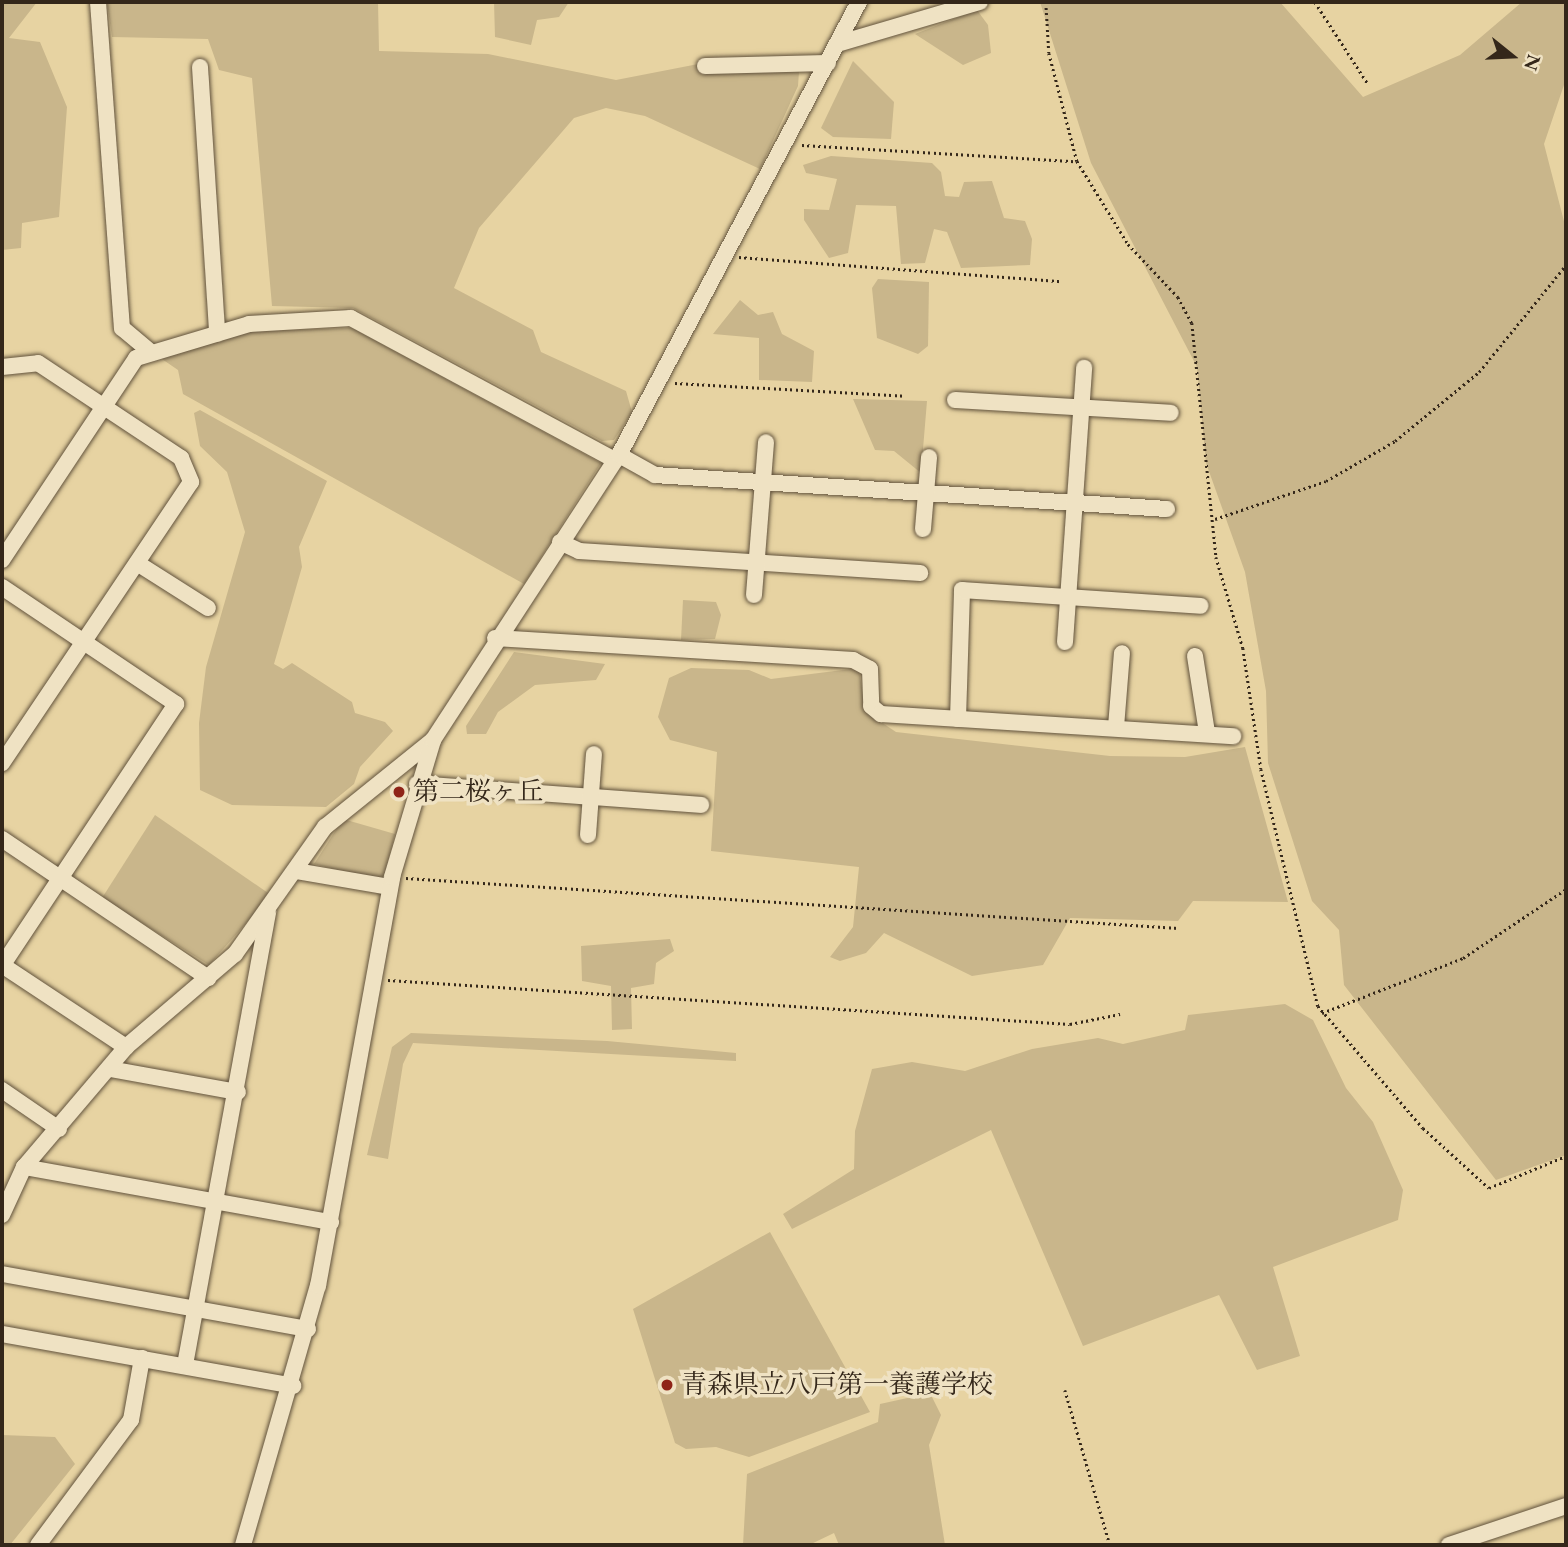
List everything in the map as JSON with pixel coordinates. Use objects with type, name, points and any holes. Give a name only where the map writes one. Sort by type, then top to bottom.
[{"type":"street","points":[[98,2],[122,328],[150,352]]},
{"type":"street","points":[[243,1545],[308,1329],[331,1222],[391,882],[417,784],[433,740],[495,638],[617,458],[859,2]]},
{"type":"street","points":[[837,44],[980,2]]},
{"type":"street","points":[[705,66],[828,63]]},
{"type":"street","points":[[200,67],[217,333]]},
{"type":"street","points":[[2,559],[136,358],[249,324],[351,317],[617,458],[655,475],[763,480],[926,494],[1167,509]]},
{"type":"street","points":[[2,367],[38,363],[181,458],[191,482],[2,763]]},
{"type":"street","points":[[1065,642],[1084,368]]},
{"type":"street","points":[[955,400],[1171,413]]},
{"type":"street","points":[[754,595],[766,442]]},
{"type":"street","points":[[923,529],[929,457]]},
{"type":"street","points":[[560,542],[579,551],[920,573]]},
{"type":"street","points":[[137,563],[208,608]]},
{"type":"street","points":[[2,587],[176,704],[2,965],[126,1048]]},
{"type":"street","points":[[958,719],[962,590],[1200,606]]},
{"type":"street","points":[[495,638],[853,660],[870,669],[871,706],[881,714],[1233,736]]},
{"type":"street","points":[[1116,727],[1122,653]]},
{"type":"street","points":[[1195,656],[1208,733]]},
{"type":"street","points":[[2,1214],[24,1167],[126,1048],[208,978],[268,911],[326,827],[433,740]]},
{"type":"street","points":[[588,835],[594,754]]},
{"type":"street","points":[[417,784],[701,805]]},
{"type":"street","points":[[2,839],[208,978]]},
{"type":"street","points":[[296,871],[391,882]]},
{"type":"street","points":[[186,1365],[238,1092],[268,911]]},
{"type":"street","points":[[110,1069],[238,1092]]},
{"type":"street","points":[[2,1090],[59,1129]]},
{"type":"street","points":[[24,1167],[331,1222]]},
{"type":"street","points":[[2,1274],[308,1329]]},
{"type":"street","points":[[2,1334],[293,1386]]},
{"type":"street","points":[[38,1545],[131,1420],[142,1358]]},
{"type":"street","points":[[1449,1545],[1566,1506]]},
{"type":"street","points":[[1496,1530],[1503,1545]]},
{"type":"path","points":[[1046,2],[1049,53],[1077,162],[1128,244],[1178,297],[1192,323],[1215,519],[1216,557],[1243,648],[1261,769],[1322,1013],[1423,1128],[1489,1188],[1566,1156]]},
{"type":"path","points":[[1315,2],[1368,84]]},
{"type":"path","points":[[785,144],[1077,162]]},
{"type":"path","points":[[727,254],[1061,281]]},
{"type":"path","points":[[1215,519],[1326,481],[1395,441],[1479,372],[1566,265]]},
{"type":"path","points":[[658,382],[905,396]]},
{"type":"path","points":[[391,882],[1178,928]]},
{"type":"path","points":[[1322,1013],[1463,958],[1566,889]]},
{"type":"path","points":[[373,979],[1069,1024],[1120,1014]]},
{"type":"path","points":[[1065,1390],[1110,1545]]},
{"type":"shaded area","points":[[2,2],[37,2],[9,38],[40,42],[67,107],[59,217],[22,223],[21,248],[2,250]]},
{"type":"shaded area","points":[[107,2],[378,2],[379,51],[488,54],[616,80],[724,59],[800,58],[798,86],[760,169],[645,116],[606,108],[574,118],[479,228],[454,288],[533,330],[541,352],[626,391],[632,412],[614,440],[602,441],[353,308],[272,306],[252,78],[219,70],[208,39],[112,37]]},
{"type":"shaded area","points":[[494,2],[569,2],[559,17],[537,20],[531,45],[495,37]]},
{"type":"shaded area","points":[[1040,2],[1280,2],[1363,97],[1460,55],[1522,2],[1566,2],[1566,79],[1544,144],[1566,229],[1566,1155],[1496,1180],[1344,985],[1339,930],[1312,901],[1268,763],[1266,691],[1245,572],[1206,463],[1197,367],[1091,163]]},
{"type":"shaded area","points":[[977,10],[988,25],[991,53],[963,65],[915,34]]},
{"type":"shaded area","points":[[853,61],[894,102],[891,139],[833,137],[821,128]]},
{"type":"shaded area","points":[[831,156],[932,163],[941,172],[945,196],[959,197],[964,182],[992,181],[1004,218],[1025,221],[1032,239],[1030,265],[961,268],[947,232],[934,229],[925,263],[901,264],[896,206],[856,205],[848,253],[829,258],[804,220],[804,209],[829,210],[837,179],[806,173],[803,165]]},
{"type":"shaded area","points":[[878,279],[929,282],[928,346],[918,354],[877,338],[872,288]]},
{"type":"shaded area","points":[[740,300],[758,315],[773,312],[782,334],[814,351],[812,382],[759,380],[759,338],[713,334]]},
{"type":"shaded area","points":[[352,328],[601,463],[524,584],[183,394],[178,370],[159,357],[250,331]]},
{"type":"shaded area","points":[[853,399],[927,401],[921,473],[894,451],[875,450]]},
{"type":"shaded area","points":[[200,410],[327,481],[299,547],[302,567],[274,664],[283,669],[292,663],[352,702],[355,713],[385,722],[393,731],[360,767],[354,784],[326,807],[232,805],[200,790],[199,723],[206,667],[245,532],[227,472],[200,446],[194,413]]},
{"type":"shaded area","points":[[683,600],[716,602],[721,615],[715,639],[681,640]]},
{"type":"shaded area","points":[[514,652],[605,664],[596,680],[535,685],[498,712],[486,734],[467,734],[466,726]]},
{"type":"shaded area","points":[[691,668],[749,670],[771,679],[851,669],[859,671],[866,712],[896,732],[1110,756],[1185,757],[1245,747],[1288,902],[1193,901],[1178,921],[1070,918],[1043,965],[972,976],[884,933],[866,953],[840,961],[830,957],[853,927],[859,867],[711,851],[717,752],[670,740],[658,717],[669,678]]},
{"type":"shaded area","points":[[155,815],[271,895],[209,965],[102,898]]},
{"type":"shaded area","points":[[343,819],[395,834],[385,874],[376,880],[314,864]]},
{"type":"shaded area","points":[[670,939],[674,951],[656,963],[654,984],[631,988],[632,1029],[612,1030],[611,986],[582,981],[581,946]]},
{"type":"shaded area","points":[[1285,1004],[1313,1020],[1346,1088],[1373,1122],[1403,1190],[1398,1220],[1273,1267],[1300,1356],[1257,1370],[1219,1295],[1083,1346],[991,1130],[792,1229],[783,1214],[854,1169],[855,1131],[872,1069],[912,1062],[965,1071],[1032,1049],[1098,1038],[1123,1044],[1185,1030],[1188,1015]]},
{"type":"shaded area","points":[[411,1033],[607,1041],[736,1053],[736,1061],[413,1043],[403,1064],[388,1159],[367,1155],[392,1047]]},
{"type":"shaded area","points":[[770,1232],[870,1412],[749,1457],[716,1447],[686,1449],[675,1443],[633,1309]]},
{"type":"shaded area","points":[[930,1393],[941,1415],[929,1445],[945,1545],[839,1545],[834,1533],[809,1545],[743,1545],[747,1474],[878,1422],[880,1404]]},
{"type":"shaded area","points":[[2,1435],[55,1437],[75,1464],[10,1545],[2,1545]]},
{"type":"place","name":"第二桜ヶ丘","points":[[399,792]]},
{"type":"place","name":"青森県立八戸第一養護学校","points":[[667,1385]]}]
